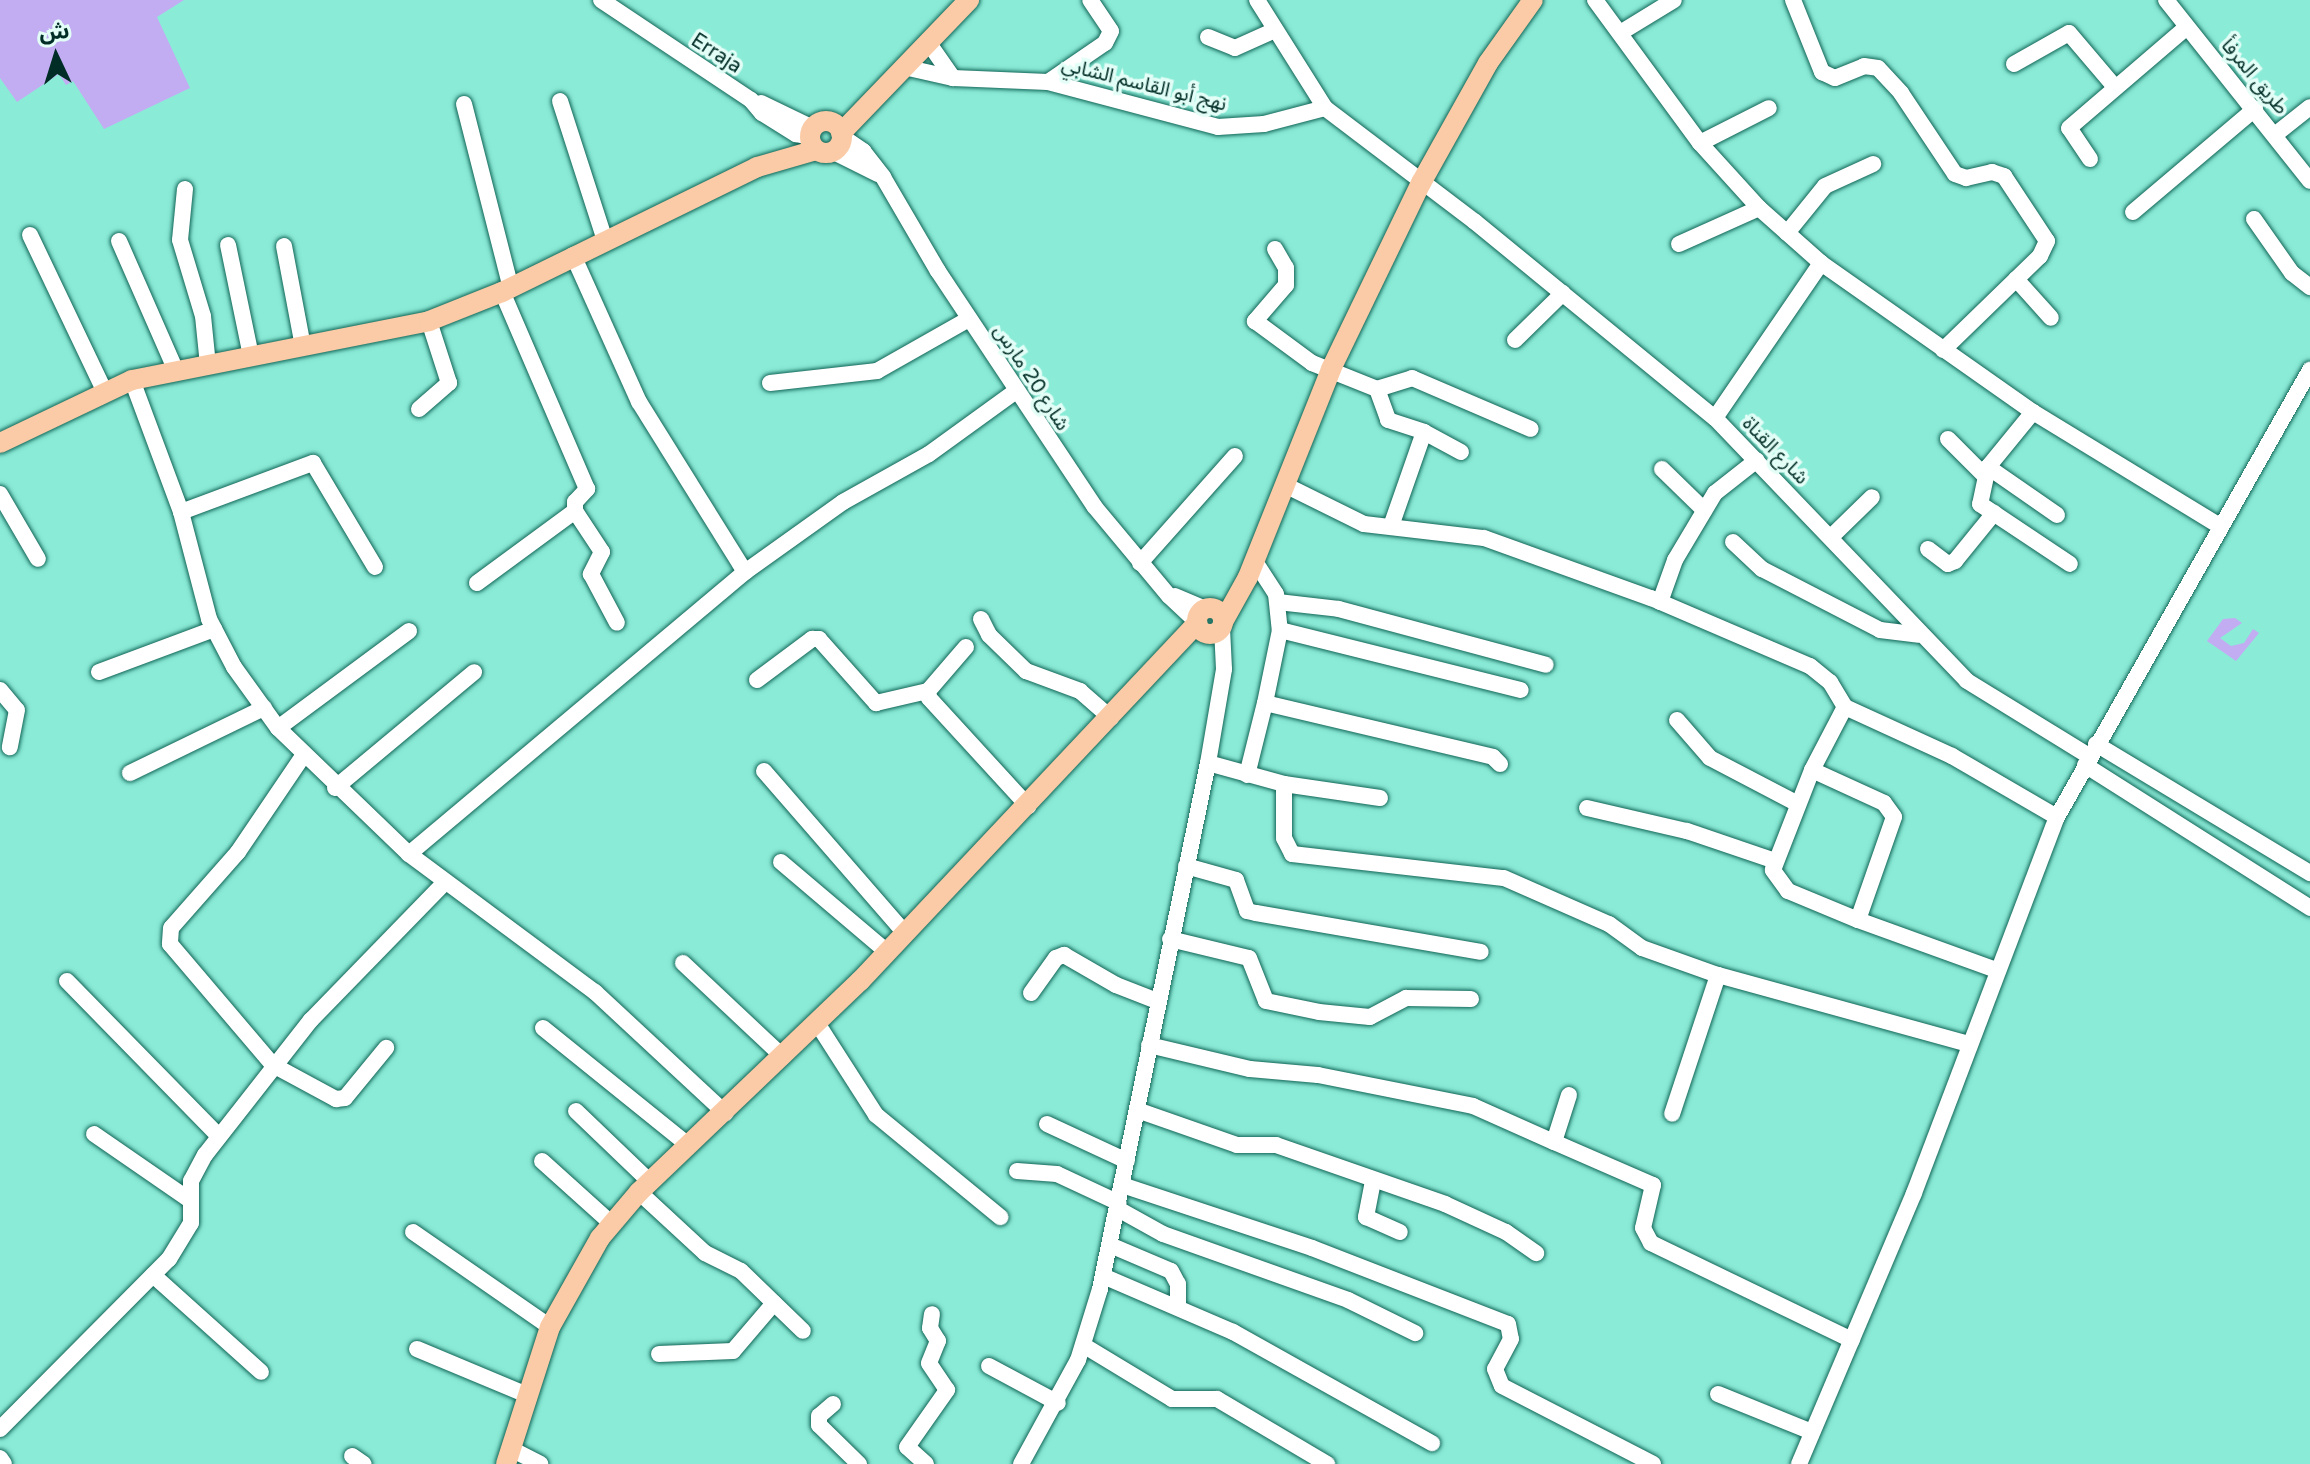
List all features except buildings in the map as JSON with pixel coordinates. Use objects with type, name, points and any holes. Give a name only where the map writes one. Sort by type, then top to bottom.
[{"type":"main road","points":[[0,443],[104,390],[132,380],[429,321],[507,290],[757,167],[767,157],[825,137],[880,92],[969,0]]},
{"type":"main road","points":[[509,1456],[550,1327],[569,1285],[612,1224],[645,1187],[817,1023],[1180,646],[1209,621],[1252,563],[1331,369],[1421,183],[1488,63],[1533,0]]},
{"type":"street","name":"Erraja","points":[[601,0],[751,100],[825,137]]},
{"type":"street","points":[[1048,82],[1105,43],[1111,31],[1090,0]]},
{"type":"street","name":"شارع القناة","points":[[1257,0],[1325,108],[1563,293],[1715,418],[1831,537],[1919,635],[1979,691],[2090,755]]},
{"type":"street","points":[[1595,0],[1700,143],[1759,208],[1821,263],[2033,412],[2220,526]]},
{"type":"street","points":[[1620,33],[1674,0]]},
{"type":"street","points":[[1793,0],[1822,72],[1835,78],[1864,66],[1878,68],[1901,93],[1955,174],[1966,178],[1992,172],[2004,176],[2047,241],[2046,249],[1943,350]]},
{"type":"street","name":"طريق المرفأ","points":[[2166,0],[2276,134],[2310,181]]},
{"type":"street","points":[[2090,159],[2069,128],[2187,27]]},
{"type":"street","points":[[1208,37],[1235,48],[1275,30]]},
{"type":"street","points":[[2014,64],[2069,33],[2115,87]]},
{"type":"street","points":[[928,42],[953,78]]},
{"type":"street","name":"نهج أبو القاسم الشابي","points":[[904,67],[953,78],[1048,82],[1218,127],[1264,124],[1325,108]]},
{"type":"street","points":[[560,101],[605,240]]},
{"type":"street","points":[[464,104],[507,290],[587,483],[575,511],[477,583]]},
{"type":"street","points":[[2276,134],[2310,107]]},
{"type":"street","points":[[1700,143],[1769,108]]},
{"type":"street","points":[[2133,212],[2255,109]]},
{"type":"street","name":"شارع 20 مارس","points":[[825,137],[863,151],[883,177],[1016,391],[1140,563],[1163,589],[1209,621]]},
{"type":"street","points":[[1787,233],[1825,186],[1873,164]]},
{"type":"street","points":[[185,189],[180,240],[203,316],[208,365]]},
{"type":"street","points":[[1679,244],[1759,208]]},
{"type":"street","points":[[2254,219],[2292,273],[2310,287]]},
{"type":"street","points":[[30,235],[104,390]]},
{"type":"street","points":[[119,241],[176,371]]},
{"type":"street","points":[[228,245],[251,356]]},
{"type":"street","points":[[284,246],[303,347]]},
{"type":"street","points":[[1275,249],[1286,268],[1286,285],[1255,321],[1312,363],[1377,389],[1412,378],[1531,429]]},
{"type":"street","points":[[573,255],[639,402],[745,572]]},
{"type":"street","points":[[1715,418],[1821,263]]},
{"type":"street","points":[[2016,279],[2051,318]]},
{"type":"street","points":[[1515,340],[1563,293]]},
{"type":"street","points":[[770,383],[877,371],[969,319]]},
{"type":"street","points":[[419,409],[449,383],[429,321]]},
{"type":"street","points":[[1799,1464],[1852,1340],[2057,817],[2310,370]]},
{"type":"street","points":[[132,380],[181,512],[214,629],[278,728],[335,788],[409,854],[444,883],[595,992],[725,1113]]},
{"type":"street","points":[[1377,389],[1388,420],[1424,432],[1461,452]]},
{"type":"street","points":[[409,854],[745,572],[843,502],[929,454],[1016,391]]},
{"type":"street","points":[[2033,412],[1986,471],[1980,504],[2070,564]]},
{"type":"street","points":[[1391,526],[1424,432]]},
{"type":"street","points":[[1948,439],[1986,471],[2057,515]]},
{"type":"street","points":[[1140,563],[1235,456]]},
{"type":"street","points":[[1660,602],[1675,560],[1704,510],[1735,474],[1757,460]]},
{"type":"street","points":[[181,512],[313,463],[375,567]]},
{"type":"street","points":[[1662,469],[1704,510]]},
{"type":"street","points":[[1285,485],[1364,524],[1484,538],[1660,602],[1810,666],[1830,682],[1845,707],[1952,756],[2057,817]]},
{"type":"street","points":[[0,494],[38,559]]},
{"type":"street","points":[[1831,537],[1872,497]]},
{"type":"street","points":[[575,511],[602,552],[591,574],[617,623]]},
{"type":"street","points":[[1928,549],[1948,564],[1955,561],[1994,513]]},
{"type":"street","points":[[1733,542],[1762,569],[1880,630],[1919,635]]},
{"type":"street","points":[[1247,775],[1280,630],[1278,602],[1252,563]]},
{"type":"street","points":[[1278,602],[1339,609],[1546,665]]},
{"type":"street","points":[[981,619],[989,635],[1026,671],[1080,691],[1111,718]]},
{"type":"street","points":[[1021,1464],[1058,1403],[1083,1345],[1110,1245],[1157,1001],[1208,763],[1224,669],[1209,621]]},
{"type":"street","points":[[99,672],[214,629]]},
{"type":"street","points":[[1280,630],[1521,690]]},
{"type":"street","points":[[278,728],[409,631]]},
{"type":"street","points":[[757,680],[819,639],[876,703],[928,691],[966,647]]},
{"type":"street","points":[[335,788],[474,672]]},
{"type":"street","points":[[0,690],[17,710],[10,747]]},
{"type":"street","points":[[928,691],[1028,806]]},
{"type":"street","points":[[1265,703],[1493,757],[1500,764]]},
{"type":"street","points":[[1845,707],[1798,804],[1775,861],[1776,878],[1788,891],[1996,970]]},
{"type":"street","points":[[130,773],[264,708]]},
{"type":"street","points":[[1677,720],[1710,758],[1798,804]]},
{"type":"street","points":[[2090,755],[2310,873]]},
{"type":"street","points":[[2090,755],[2310,908]]},
{"type":"street","points":[[303,756],[255,829],[177,921],[168,938],[273,1065],[336,1099],[345,1098],[386,1048]]},
{"type":"street","points":[[1208,763],[1284,784],[1380,798]]},
{"type":"street","points":[[1812,770],[1884,803],[1894,817],[1858,920]]},
{"type":"street","points":[[764,771],[905,933]]},
{"type":"street","points":[[1284,784],[1284,838],[1292,854],[1504,878],[1609,924],[1642,948],[1718,975],[1969,1044]]},
{"type":"street","points":[[1587,808],[1687,831],[1775,861]]},
{"type":"street","points":[[781,862],[887,952]]},
{"type":"street","points":[[1186,866],[1236,880],[1247,911],[1481,952]]},
{"type":"street","points":[[0,1429],[153,1275],[187,1234],[194,1171],[219,1136],[273,1065],[444,883]]},
{"type":"street","points":[[1170,939],[1249,958],[1266,1001],[1319,1012],[1370,1017],[1406,998],[1471,999]]},
{"type":"street","points":[[1031,993],[1056,958],[1064,955],[1116,985],[1157,1001]]},
{"type":"street","points":[[683,963],[783,1057]]},
{"type":"street","points":[[1672,1114],[1718,975]]},
{"type":"street","points":[[67,981],[219,1136]]},
{"type":"street","points":[[817,1023],[876,1115],[1000,1217]]},
{"type":"street","points":[[543,1028],[688,1145]]},
{"type":"street","points":[[1149,1045],[1250,1069],[1318,1075],[1473,1106],[1653,1185],[1643,1228],[1651,1243],[1852,1340]]},
{"type":"street","points":[[1554,1142],[1569,1095]]},
{"type":"street","points":[[1137,1110],[1237,1145],[1276,1145],[1469,1215],[1536,1253]]},
{"type":"street","points":[[576,1111],[695,1245],[741,1271],[803,1331]]},
{"type":"street","points":[[1047,1124],[1127,1161]]},
{"type":"street","points":[[94,1134],[191,1201]]},
{"type":"street","points":[[542,1161],[612,1224]]},
{"type":"street","points":[[1017,1171],[1057,1174],[1163,1234],[1327,1292],[1415,1333]]},
{"type":"street","points":[[1373,1181],[1366,1217],[1400,1232]]},
{"type":"street","points":[[1122,1185],[1312,1248],[1508,1324],[1513,1335],[1495,1369],[1502,1386],[1653,1464]]},
{"type":"street","points":[[413,1232],[550,1327]]},
{"type":"street","points":[[1110,1245],[1171,1271],[1178,1284],[1178,1306]]},
{"type":"street","points":[[153,1275],[261,1372]]},
{"type":"street","points":[[1103,1276],[1178,1306],[1432,1443]]},
{"type":"street","points":[[659,1354],[733,1351],[774,1303]]},
{"type":"street","points":[[926,1464],[907,1447],[947,1390],[929,1363],[938,1341],[930,1328],[932,1314]]},
{"type":"street","points":[[1083,1345],[1172,1399],[1217,1399],[1327,1464]]},
{"type":"street","points":[[417,1349],[527,1395]]},
{"type":"street","points":[[989,1366],[1058,1403]]},
{"type":"street","points":[[1718,1394],[1812,1432]]},
{"type":"street","points":[[833,1404],[819,1416],[819,1425],[859,1464]]},
{"type":"street","points":[[509,1456],[540,1464]]},
{"type":"street","points":[[0,1458],[4,1464]]},
{"type":"shaded area","points":[[0,0],[184,0],[157,17],[190,88],[104,129],[73,81],[66,85],[59,74],[17,102],[0,78]]},
{"type":"shaded area","points":[[2235,618],[2242,623],[2220,638],[2231,646],[2244,643],[2253,629],[2259,633],[2236,661],[2207,641],[2223,619]]}]
